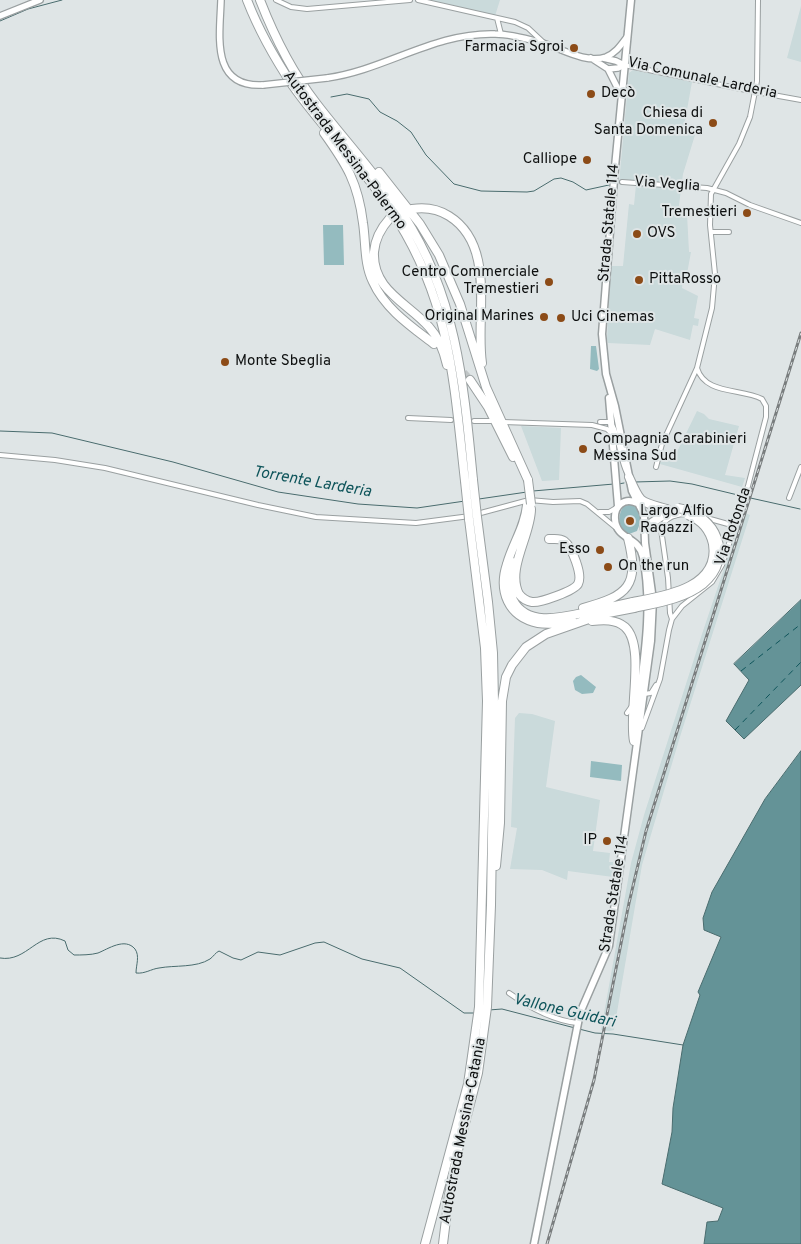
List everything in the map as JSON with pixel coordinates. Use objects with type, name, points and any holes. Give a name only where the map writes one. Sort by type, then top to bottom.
[{"type":"highway","name":"Autostrada Messina-Palermo","points":[[247,0],[255,21],[272,52],[302,98],[392,210],[426,274],[447,339],[467,478]]},
{"type":"highway","name":"Autostrada Messina-Palermo","points":[[260,0],[292,66],[315,102],[398,207],[416,235],[434,271],[451,321],[458,358],[467,478]]},
{"type":"highway","points":[[302,98],[309,115],[336,149],[351,174],[361,208],[367,266],[375,287],[394,311],[434,344]]},
{"type":"highway","points":[[332,122],[352,140],[404,203],[432,242],[455,292],[484,380],[526,481],[530,522],[516,575],[516,586],[519,594],[525,600],[533,602],[572,589],[578,583],[579,578],[573,554],[563,540],[557,538],[550,539]]},
{"type":"highway","points":[[412,209],[433,209],[447,215],[463,228],[474,248],[481,285],[480,345],[484,380]]},
{"type":"highway","points":[[390,218],[380,230],[376,240],[374,254],[376,270],[389,291],[430,327],[442,349],[448,372],[458,456],[467,478],[488,602],[493,653],[494,702],[483,1007]]},
{"type":"highway","points":[[470,380],[488,407],[526,481]]},
{"type":"highway","points":[[524,540],[512,566],[510,593],[514,602],[528,615],[552,618],[566,617],[671,599],[691,592],[708,580],[717,565],[719,547],[716,534],[704,518],[694,512],[667,509],[644,502],[637,495],[629,477]]},
{"type":"highway","points":[[529,505],[522,528],[507,561],[504,574],[504,592],[507,601],[518,615],[537,623],[549,624],[608,620],[625,627],[631,635],[639,663],[632,725],[636,740]]},
{"type":"highway","points":[[639,506],[651,510],[667,509]]},
{"type":"highway","points":[[644,528],[658,517],[677,511]]},
{"type":"highway","points":[[536,617],[557,615],[598,604],[622,593],[628,586],[633,573],[633,558],[629,538]]},
{"type":"highway","points":[[482,1018],[500,823],[502,701],[506,677],[516,658],[532,642],[546,634],[634,605]]},
{"type":"highway","points":[[627,713],[639,663]]},
{"type":"highway","points":[[489,810],[491,906]]},
{"type":"highway","name":"Autostrada Messina-Catania","points":[[425,1244],[466,1092],[482,1018]]},
{"type":"highway","name":"Autostrada Messina-Catania","points":[[443,1244],[457,1154],[477,1079],[482,1018]]},
{"type":"highway","points":[[430,1244],[439,1192]]},
{"type":"main road","name":"Strada Statale 114","points":[[608,386],[603,356],[602,320],[631,0]]},
{"type":"main road","points":[[608,386],[633,496],[644,515],[644,528],[639,534],[629,538],[619,531],[615,519],[618,496],[612,435],[615,422],[610,408],[608,386]]},
{"type":"main road","points":[[617,507],[621,502],[628,501],[639,506]]},
{"type":"main road","name":"Strada Statale 114","points":[[534,1244],[576,1027],[582,1004],[609,946],[651,641],[653,608],[644,528]]},
{"type":"main road","name":"Strada Statale 114","points":[[629,538],[638,544],[642,552],[648,593],[639,663],[642,697]]},
{"type":"street","points":[[0,16],[40,0]]},
{"type":"street","name":"Via Comunale Larderia","points":[[221,0],[220,50],[224,64],[229,72],[242,82],[250,85],[327,78],[360,72],[445,40],[470,35],[501,34],[546,44],[591,58],[602,58],[624,65],[801,100]]},
{"type":"street","points":[[276,0],[291,7],[307,9],[410,0]]},
{"type":"street","points":[[418,0],[526,26],[546,44]]},
{"type":"street","points":[[656,467],[662,444],[697,368],[714,298],[715,267],[710,215],[713,190],[743,136],[748,122],[755,92],[758,53],[758,0]]},
{"type":"street","points":[[497,18],[501,34]]},
{"type":"street","name":"Via Comunale Larderia","points":[[602,58],[614,53],[627,36]]},
{"type":"street","name":"Via Comunale Larderia","points":[[591,58],[608,69],[621,95]]},
{"type":"street","points":[[608,69],[624,65]]},
{"type":"street","name":"Via Veglia","points":[[622,182],[701,187],[726,193],[750,205],[801,223]]},
{"type":"street","points":[[711,232],[729,232]]},
{"type":"street","name":"Via Rotonda","points":[[672,619],[679,609],[709,585],[717,575],[748,486],[766,417],[765,404],[762,399],[711,385],[701,376],[697,368]]},
{"type":"street","points":[[599,424],[605,418],[610,408]]},
{"type":"street","points":[[408,418],[450,420]]},
{"type":"street","points":[[474,421],[491,421]]},
{"type":"street","points":[[503,422],[592,425],[615,422]]},
{"type":"street","points":[[599,424],[612,435]]},
{"type":"street","points":[[0,455],[55,460],[105,468],[258,505],[331,518],[421,523],[485,513],[520,501],[582,502],[597,511],[619,531]]},
{"type":"street","points":[[789,498],[801,467]]},
{"type":"street","points":[[597,511],[605,512],[617,507]]},
{"type":"street","points":[[636,740],[660,679],[672,619],[661,532],[664,523],[673,516],[688,514],[735,526]]},
{"type":"street","points":[[627,713],[633,704],[642,697],[651,694],[660,679]]},
{"type":"street","points":[[642,697],[652,700]]},
{"type":"street","points":[[509,993],[545,1014],[576,1027]]},
{"type":"shaded area","points":[[425,0],[500,0],[495,16]]},
{"type":"shaded area","points":[[801,6],[801,62],[787,58]]},
{"type":"shaded area","points":[[633,70],[692,82],[683,132],[695,135],[683,174],[678,213],[687,214],[689,252],[691,252],[686,279],[683,279],[682,288],[698,296],[694,318],[699,319],[698,326],[693,325],[690,340],[655,329],[650,345],[608,343],[607,339],[611,266],[623,266],[629,204],[634,205],[636,185],[619,183],[629,73]]},
{"type":"shaded area","points":[[323,225],[343,225],[344,265],[324,265]]},
{"type":"shaded area","points":[[591,346],[596,346],[599,369],[597,371],[590,369]]},
{"type":"shaded area","points":[[697,411],[709,419],[739,426],[725,475],[745,478],[742,487],[660,464],[662,453],[675,456]]},
{"type":"shaded area","points":[[521,426],[561,428],[559,480],[542,481]]},
{"type":"shaded area","points":[[631,504],[639,512],[640,523],[637,531],[629,534],[623,529],[619,518],[623,507]]},
{"type":"shaded area","points":[[743,512],[750,515],[679,740],[642,865],[614,1030],[601,1030],[631,863],[644,815]]},
{"type":"shaded area","points":[[801,600],[801,685],[744,739],[726,721],[749,680],[734,664]]},
{"type":"shaded area","points":[[581,675],[596,687],[593,693],[582,694],[575,690],[573,681]]},
{"type":"shaded area","points":[[519,713],[532,714],[555,721],[546,787],[600,800],[593,851],[610,853],[609,862],[613,862],[613,877],[568,871],[567,880],[542,870],[510,869],[517,828],[511,827],[515,718]]},
{"type":"shaded area","points":[[801,751],[801,1244],[704,1244],[707,1222],[718,1221],[723,1208],[662,1184],[672,1132],[673,1108],[683,1045],[700,995],[698,992],[721,937],[704,930],[703,918],[712,892],[765,799]]},
{"type":"shaded area","points":[[591,761],[622,765],[621,781],[590,777]]},
{"type":"waterway","points":[[0,21],[28,9],[62,0]]},
{"type":"waterway","points":[[331,97],[347,94],[369,99],[380,112],[397,121],[411,132],[426,155],[454,184],[481,191],[527,192],[534,191],[554,179],[561,178],[573,182],[586,190],[609,185]]},
{"type":"waterway","name":"Torrente Larderia","points":[[0,431],[52,433],[173,462],[278,492],[358,504],[417,508],[465,501]]},
{"type":"waterway","name":"Torrente Larderia","points":[[635,482],[670,481],[692,484],[742,496]]},
{"type":"waterway","name":"Torrente Larderia","points":[[618,484],[624,483]]},
{"type":"waterway","name":"Torrente Larderia","points":[[533,491],[614,484]]},
{"type":"waterway","name":"Torrente Larderia","points":[[479,499],[527,492]]},
{"type":"waterway","name":"Torrente Larderia","points":[[746,497],[800,509]]},
{"type":"waterway","name":"Vallone Guidari","points":[[0,958],[18,956],[47,939],[56,938],[65,941],[68,950],[74,955],[95,954],[116,945],[126,944],[135,949],[138,958],[136,973],[139,973],[159,968],[198,964],[210,959],[219,951],[241,960],[258,952],[280,955],[315,943],[324,942],[362,959],[400,968],[464,1013],[475,1013]]},
{"type":"waterway","name":"Vallone Guidari","points":[[489,1010],[502,1009],[575,1028]]},
{"type":"waterway","name":"Vallone Guidari","points":[[579,1029],[595,1033],[683,1045]]},
{"type":"ferry route","points":[[741,671],[801,624]]},
{"type":"ferry route","points":[[735,730],[801,662]]},
{"type":"tunnel","points":[[447,355],[470,380]]},
{"type":"railway","points":[[547,1244],[594,1080],[629,903],[646,831],[801,333]]},
{"type":"place","name":"Farmacia Sgroi","points":[[574,48]]},
{"type":"place","name":"Decò","points":[[591,94]]},
{"type":"place","name":"Chiesa di Santa Domenica","points":[[713,123]]},
{"type":"place","name":"Calliope","points":[[587,160]]},
{"type":"place","name":"Tremestieri","points":[[747,213]]},
{"type":"place","name":"OVS","points":[[637,234]]},
{"type":"place","name":"PittaRosso","points":[[639,280]]},
{"type":"place","name":"Centro Commerciale Tremestieri","points":[[549,282]]},
{"type":"place","name":"Original Marines","points":[[544,317]]},
{"type":"place","name":"Uci Cinemas","points":[[561,318]]},
{"type":"place","name":"Monte Sbeglia","points":[[225,362]]},
{"type":"place","name":"Compagnia Carabinieri Messina Sud","points":[[583,449]]},
{"type":"place","name":"Largo Alfio Ragazzi","points":[[630,521]]},
{"type":"place","name":"Esso","points":[[600,550]]},
{"type":"place","name":"On the run","points":[[608,567]]},
{"type":"place","name":"IP","points":[[607,841]]}]
